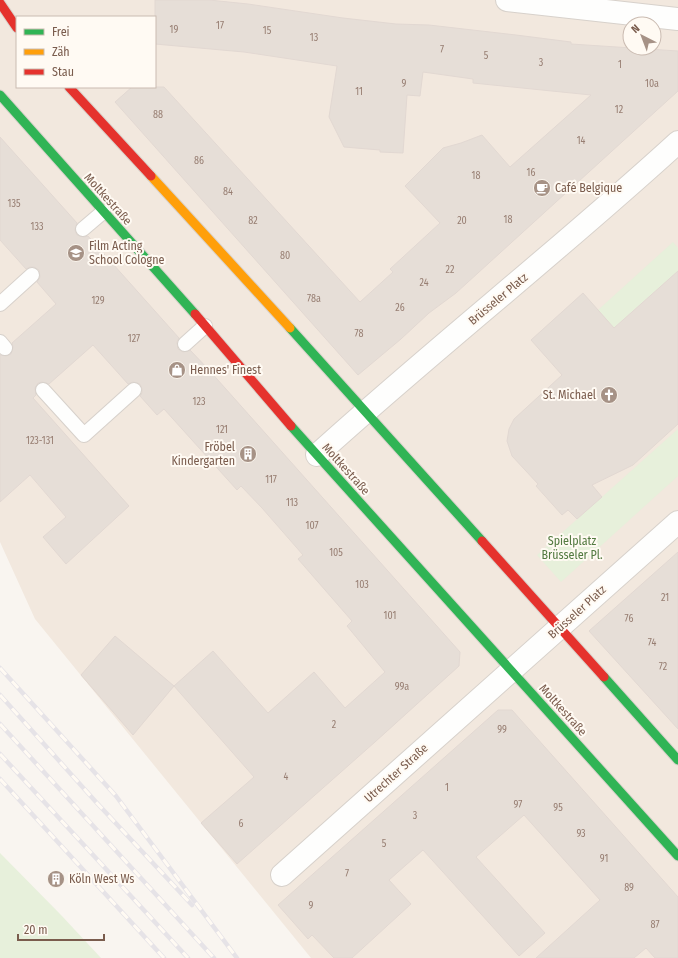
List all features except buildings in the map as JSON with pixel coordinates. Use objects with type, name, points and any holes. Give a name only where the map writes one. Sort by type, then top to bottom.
[{"type":"street","points":[[507,0],[678,19]]},
{"type":"street","points":[[0,4],[16,27]]},
{"type":"street","points":[[70,88],[366,412],[678,760]]},
{"type":"street","name":"Moltkestraße","points":[[0,95],[317,455],[678,856]]},
{"type":"street","name":"Brüsseler Platz","points":[[317,455],[628,187],[678,142]]},
{"type":"street","name":"Brüsseler Platz","points":[[511,670],[678,522]]},
{"type":"street","name":"Utrechter Straße","points":[[282,875],[511,670]]},
{"type":"lane","points":[[83,229],[103,212]]},
{"type":"lane","points":[[0,304],[32,275]]},
{"type":"lane","points":[[185,344],[205,326]]},
{"type":"lane","points":[[43,390],[84,435],[134,390]]},
{"type":"shaded area","points":[[0,0],[678,0],[678,958],[311,958],[35,619],[0,542]]},
{"type":"green space","points":[[673,242],[678,248],[678,271],[614,328],[598,310]]},
{"type":"green space","name":"Spielplatz Brüsseler Pl.","points":[[678,429],[678,476],[561,582],[537,555]]},
{"type":"green space","points":[[0,853],[61,915],[101,958],[0,958]]},
{"type":"railway","points":[[0,668],[116,796],[237,958]]},
{"type":"railway","points":[[0,695],[96,802],[192,905]]},
{"type":"railway","points":[[0,724],[214,958]]},
{"type":"railway","points":[[0,754],[188,958]]},
{"type":"railway","points":[[0,779],[164,958]]},
{"type":"traffic: fast","points":[[0,95],[195,314]]},
{"type":"traffic: fast","points":[[290,328],[482,541]]},
{"type":"traffic: fast","points":[[291,426],[678,856]]},
{"type":"traffic: fast","points":[[604,677],[678,760]]},
{"type":"traffic: slow","points":[[151,176],[290,328]]},
{"type":"traffic: jam","points":[[0,3],[16,27]]},
{"type":"traffic: jam","points":[[70,88],[151,176]]},
{"type":"traffic: jam","points":[[195,314],[291,426]]},
{"type":"traffic: jam","points":[[482,541],[604,677]]},
{"type":"place","name":"Café Belgique","points":[[542,188]]},
{"type":"place","name":"Film Acting School Cologne","points":[[76,253]]},
{"type":"place","name":"Hennes' Finest","points":[[177,370]]},
{"type":"place","name":"St. Michael","points":[[609,395]]},
{"type":"place","name":"Fröbel Kindergarten","points":[[248,454]]},
{"type":"place","name":"Köln West Ws","points":[[56,879]]}]
